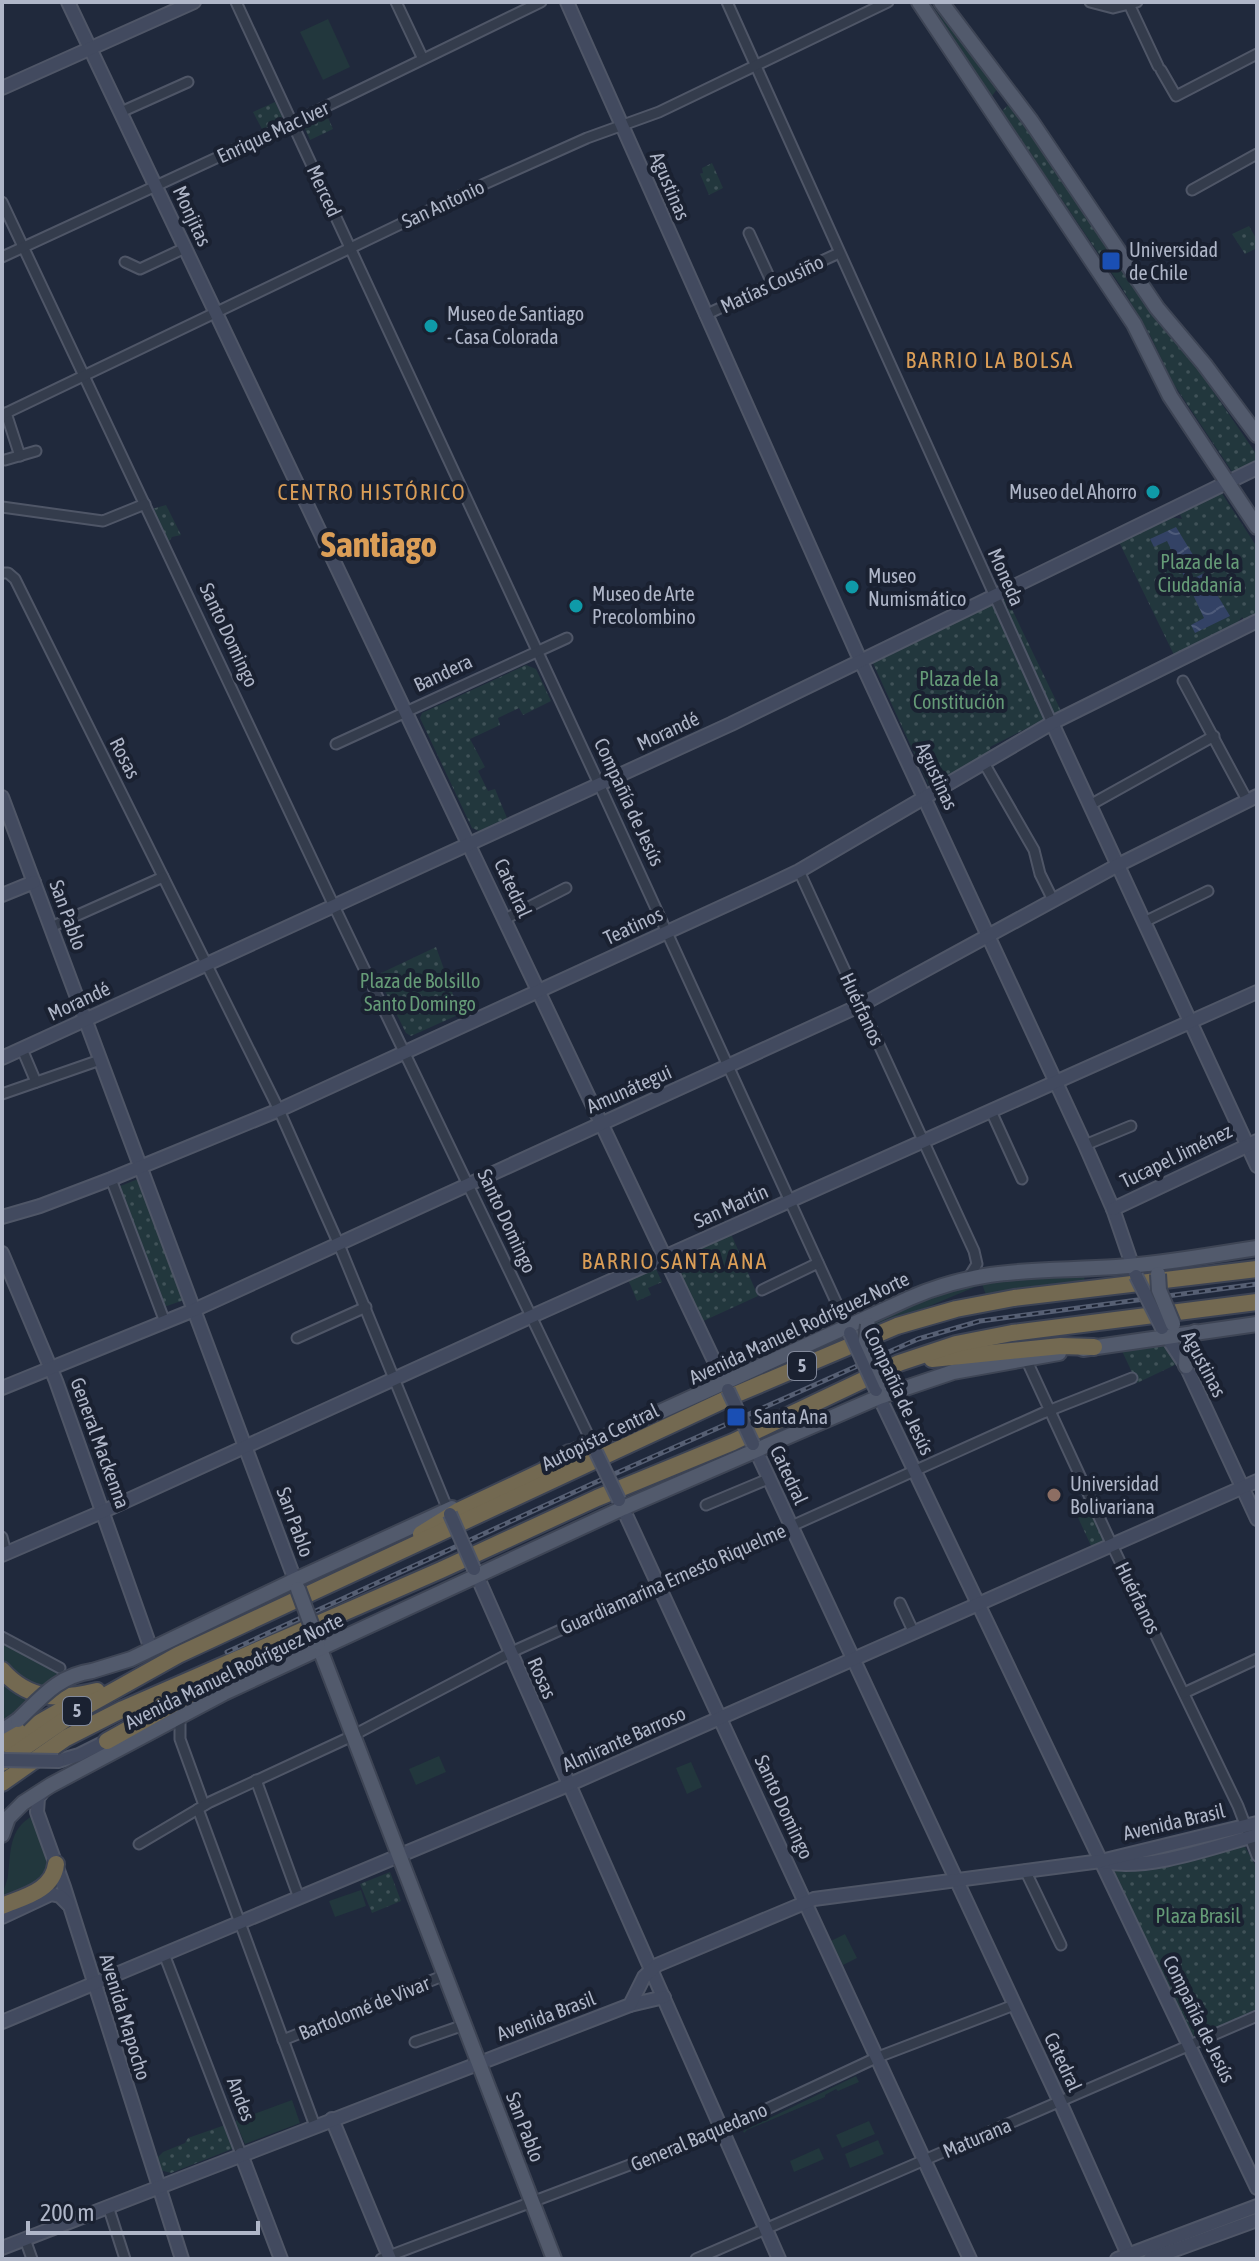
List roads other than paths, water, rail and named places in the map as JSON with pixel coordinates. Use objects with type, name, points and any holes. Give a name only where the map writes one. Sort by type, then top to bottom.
[{"type":"highway","name":"Autopista Central","points":[[2,1762],[66,1718],[157,1666],[681,1420],[897,1326],[956,1309],[1014,1298],[1257,1269]]},
{"type":"highway","name":"5","points":[[2,1783],[123,1709],[292,1637],[597,1498],[733,1442],[899,1363],[956,1344],[1012,1333],[1257,1302]]},
{"type":"highway","points":[[899,1363],[987,1352],[1094,1347]]},
{"type":"highway","points":[[377,1564],[458,1511],[533,1477],[569,1453]]},
{"type":"highway","points":[[107,1741],[292,1637]]},
{"type":"highway","points":[[2,1744],[97,1691],[157,1666]]},
{"type":"highway","points":[[2,1670],[21,1688],[45,1697],[67,1697],[97,1691]]},
{"type":"highway","points":[[2,1792],[54,1754]]},
{"type":"highway","points":[[2,1906],[44,1886],[53,1878],[56,1864]]},
{"type":"main road","name":"Monjitas","points":[[68,2],[343,580]]},
{"type":"main road","points":[[2,88],[194,2]]},
{"type":"main road","name":"Agustinas","points":[[567,2],[861,661],[1085,1145],[1113,1209],[1134,1270],[1175,1330],[1186,1366],[1257,1519]]},
{"type":"main road","points":[[919,2],[1134,324],[1170,396],[1257,527]]},
{"type":"main road","points":[[941,2],[1012,96],[1157,308],[1257,435]]},
{"type":"main road","points":[[992,110],[1012,96]]},
{"type":"main road","name":"Morandé","points":[[2,1058],[471,845],[861,661],[1257,468]]},
{"type":"main road","name":"Catedral","points":[[343,580],[727,1387],[1060,2102],[1125,2258]]},
{"type":"main road","name":"Teatinos","points":[[2,1217],[111,1179],[279,1110],[799,871],[1052,723],[1178,672],[1257,621]]},
{"type":"main road","name":"Moneda","points":[[1052,723],[1190,1021],[1252,1142],[1257,1166]]},
{"type":"main road","name":"San Pablo","points":[[2,797],[319,1647],[554,2259]]},
{"type":"main road","name":"Amunátegui","points":[[2,1388],[194,1310],[861,1005],[1118,865],[1252,798]]},
{"type":"main road","points":[[2,895],[34,882]]},
{"type":"main road","name":"San Martín","points":[[4,1554],[1257,992]]},
{"type":"main road","name":"Tucapel Jiménez","points":[[1113,1209],[1252,1142]]},
{"type":"main road","name":"Avenida Manuel Rodríguez Norte","points":[[2,1731],[18,1720],[52,1685],[75,1674],[123,1663],[569,1453],[594,1448],[870,1321],[923,1293],[969,1277],[1003,1271],[1161,1268],[1257,1248]]},
{"type":"main road","name":"General Mackenna","points":[[2,1253],[51,1370],[151,1649]]},
{"type":"main road","points":[[1161,1268],[1158,1284],[1175,1330],[1187,1343],[1186,1366]]},
{"type":"main road","points":[[870,1321],[866,1341],[884,1390]]},
{"type":"main road","name":"Avenida Manuel Rodríguez Norte","points":[[2,1835],[14,1811],[44,1790],[200,1705],[621,1504],[884,1390],[953,1372],[1175,1330],[1257,1324]]},
{"type":"main road","name":"Compañía de Jesús","points":[[849,1330],[884,1390],[915,1470],[1257,2188]]},
{"type":"main road","name":"Santo Domingo","points":[[594,1448],[970,2259]]},
{"type":"main road","name":"Almirante Barroso","points":[[2,2022],[568,1785],[1257,1481]]},
{"type":"main road","name":"Rosas","points":[[449,1512],[779,2259]]},
{"type":"main road","points":[[107,1741],[200,1705]]},
{"type":"main road","name":"Avenida Manuel Rodríguez Norte","points":[[2,1762],[54,1754],[79,1755],[107,1741]]},
{"type":"main road","name":"Avenida Mapocho","points":[[44,1790],[36,1803],[37,1812],[182,2259]]},
{"type":"main road","name":"Avenida Brasil","points":[[651,1969],[805,1901],[1101,1861],[1121,1864],[1143,1862],[1252,1830]]},
{"type":"main road","points":[[2,1917],[51,1894],[60,1896],[70,1907]]},
{"type":"main road","points":[[630,2005],[651,1969]]},
{"type":"main road","name":"Avenida Brasil","points":[[2,2248],[630,2005],[664,1997]]},
{"type":"main road","points":[[332,2119],[387,2258]]},
{"type":"main road","name":"Andes","points":[[241,2154],[281,2259]]},
{"type":"main road","points":[[1125,2258],[1257,2206]]},
{"type":"main road","points":[[1150,2259],[1257,2220]]},
{"type":"street","name":"Merced","points":[[236,2],[475,518]]},
{"type":"street","points":[[396,2],[423,59]]},
{"type":"street","name":"Enrique Mac Iver","points":[[2,257],[292,123],[541,2]]},
{"type":"street","name":"Moneda","points":[[727,2],[1052,723]]},
{"type":"street","name":"San Antonio","points":[[4,414],[567,146],[659,112],[888,2]]},
{"type":"street","points":[[1090,2],[1106,7],[1132,3],[1160,68],[1176,96],[1257,54]]},
{"type":"street","points":[[121,112],[188,82]]},
{"type":"street","points":[[1192,190],[1257,154]]},
{"type":"street","name":"Santo Domingo","points":[[2,202],[594,1448]]},
{"type":"street","points":[[749,233],[772,283]]},
{"type":"street","points":[[125,262],[140,269],[185,248]]},
{"type":"street","name":"Matías Cousiño","points":[[705,315],[839,253]]},
{"type":"street","points":[[4,414],[20,456]]},
{"type":"street","points":[[5,460],[36,451]]},
{"type":"street","points":[[2,507],[107,520],[145,504]]},
{"type":"street","name":"Compañía de Jesús","points":[[475,518],[849,1330]]},
{"type":"street","name":"Rosas","points":[[4,573],[15,579],[279,1110],[366,1307],[449,1512]]},
{"type":"street","name":"Bandera","points":[[336,744],[567,638]]},
{"type":"street","points":[[1178,672],[1252,798]]},
{"type":"street","points":[[1090,805],[1214,736]]},
{"type":"street","points":[[984,763],[1034,850],[1040,874],[1053,900]]},
{"type":"street","name":"Huérfanos","points":[[799,871],[976,1255],[976,1267],[969,1277]]},
{"type":"street","points":[[51,927],[163,877]]},
{"type":"street","points":[[505,919],[566,888]]},
{"type":"street","points":[[1144,922],[1208,891]]},
{"type":"street","points":[[22,1049],[36,1082]]},
{"type":"street","points":[[2,1094],[100,1060]]},
{"type":"street","points":[[991,1111],[1022,1179]]},
{"type":"street","points":[[1085,1145],[1131,1126]]},
{"type":"street","points":[[111,1179],[165,1322]]},
{"type":"street","points":[[762,1290],[818,1263]]},
{"type":"street","points":[[297,1338],[366,1307]]},
{"type":"street","name":"Huérfanos","points":[[1026,1359],[1113,1547],[1252,1830],[1257,1856]]},
{"type":"street","name":"Guardiamarina Ernesto Riquelme","points":[[139,1844],[201,1807],[354,1734],[509,1653],[915,1470],[1132,1378]]},
{"type":"street","points":[[706,1505],[768,1479]]},
{"type":"street","points":[[2,1537],[4,1554]]},
{"type":"street","points":[[900,1603],[914,1633]]},
{"type":"street","points":[[2,1637],[60,1668]]},
{"type":"street","points":[[1184,1693],[1257,1659]]},
{"type":"street","points":[[180,1716],[180,1739],[201,1807],[315,2126]]},
{"type":"street","points":[[256,1780],[299,1898]]},
{"type":"street","points":[[1025,1870],[1061,1945]]},
{"type":"street","name":"Andes","points":[[164,1954],[241,2154]]},
{"type":"street","name":"Bartolomé de Vivar","points":[[283,2040],[445,1975]]},
{"type":"street","name":"General Baquedano","points":[[387,2258],[722,2130],[878,2057],[1014,2005]]},
{"type":"street","name":"Maturana","points":[[696,2259],[1257,2016]]},
{"type":"street","points":[[415,2042],[464,2025]]},
{"type":"street","points":[[108,2206],[125,2259]]},
{"type":"street","points":[[25,2239],[32,2259]]},
{"type":"water","points":[[1176,527],[1201,568],[1184,576],[1167,541],[1154,547],[1150,539]]},
{"type":"water","points":[[1204,573],[1230,616],[1195,633],[1191,625],[1204,618],[1187,582]]},
{"type":"railway","points":[[227,1652],[594,1483],[918,1339],[980,1321],[1257,1284]]},
{"type":"place","name":"Universidad de Chile","points":[[1111,261]]},
{"type":"place","name":"Museo de Santiago - Casa Colorada","points":[[431,326]]},
{"type":"place","name":"Museo del Ahorro","points":[[1153,492]]},
{"type":"place","name":"Museo Numismático","points":[[852,587]]},
{"type":"place","name":"Museo de Arte Precolombino","points":[[576,606]]},
{"type":"place","name":"Santa Ana","points":[[736,1417]]},
{"type":"place","name":"Universidad Bolivariana","points":[[1054,1495]]},
{"type":"district","name":"BARRIO LA BOLSA","points":[[990,360]]},
{"type":"district","name":"CENTRO HISTÓRICO","points":[[372,492]]},
{"type":"district","name":"Santiago","points":[[379,544]]},
{"type":"district","name":"BARRIO SANTA ANA","points":[[675,1261]]},
{"type":"park label","name":"Plaza de la Ciudadanía","points":[[1200,574]]},
{"type":"park label","name":"Plaza de la Constitución","points":[[959,690]]},
{"type":"park label","name":"Plaza de Bolsillo Santo Domingo","points":[[420,992]]},
{"type":"park label","name":"Plaza Brasil","points":[[1198,1916]]}]
